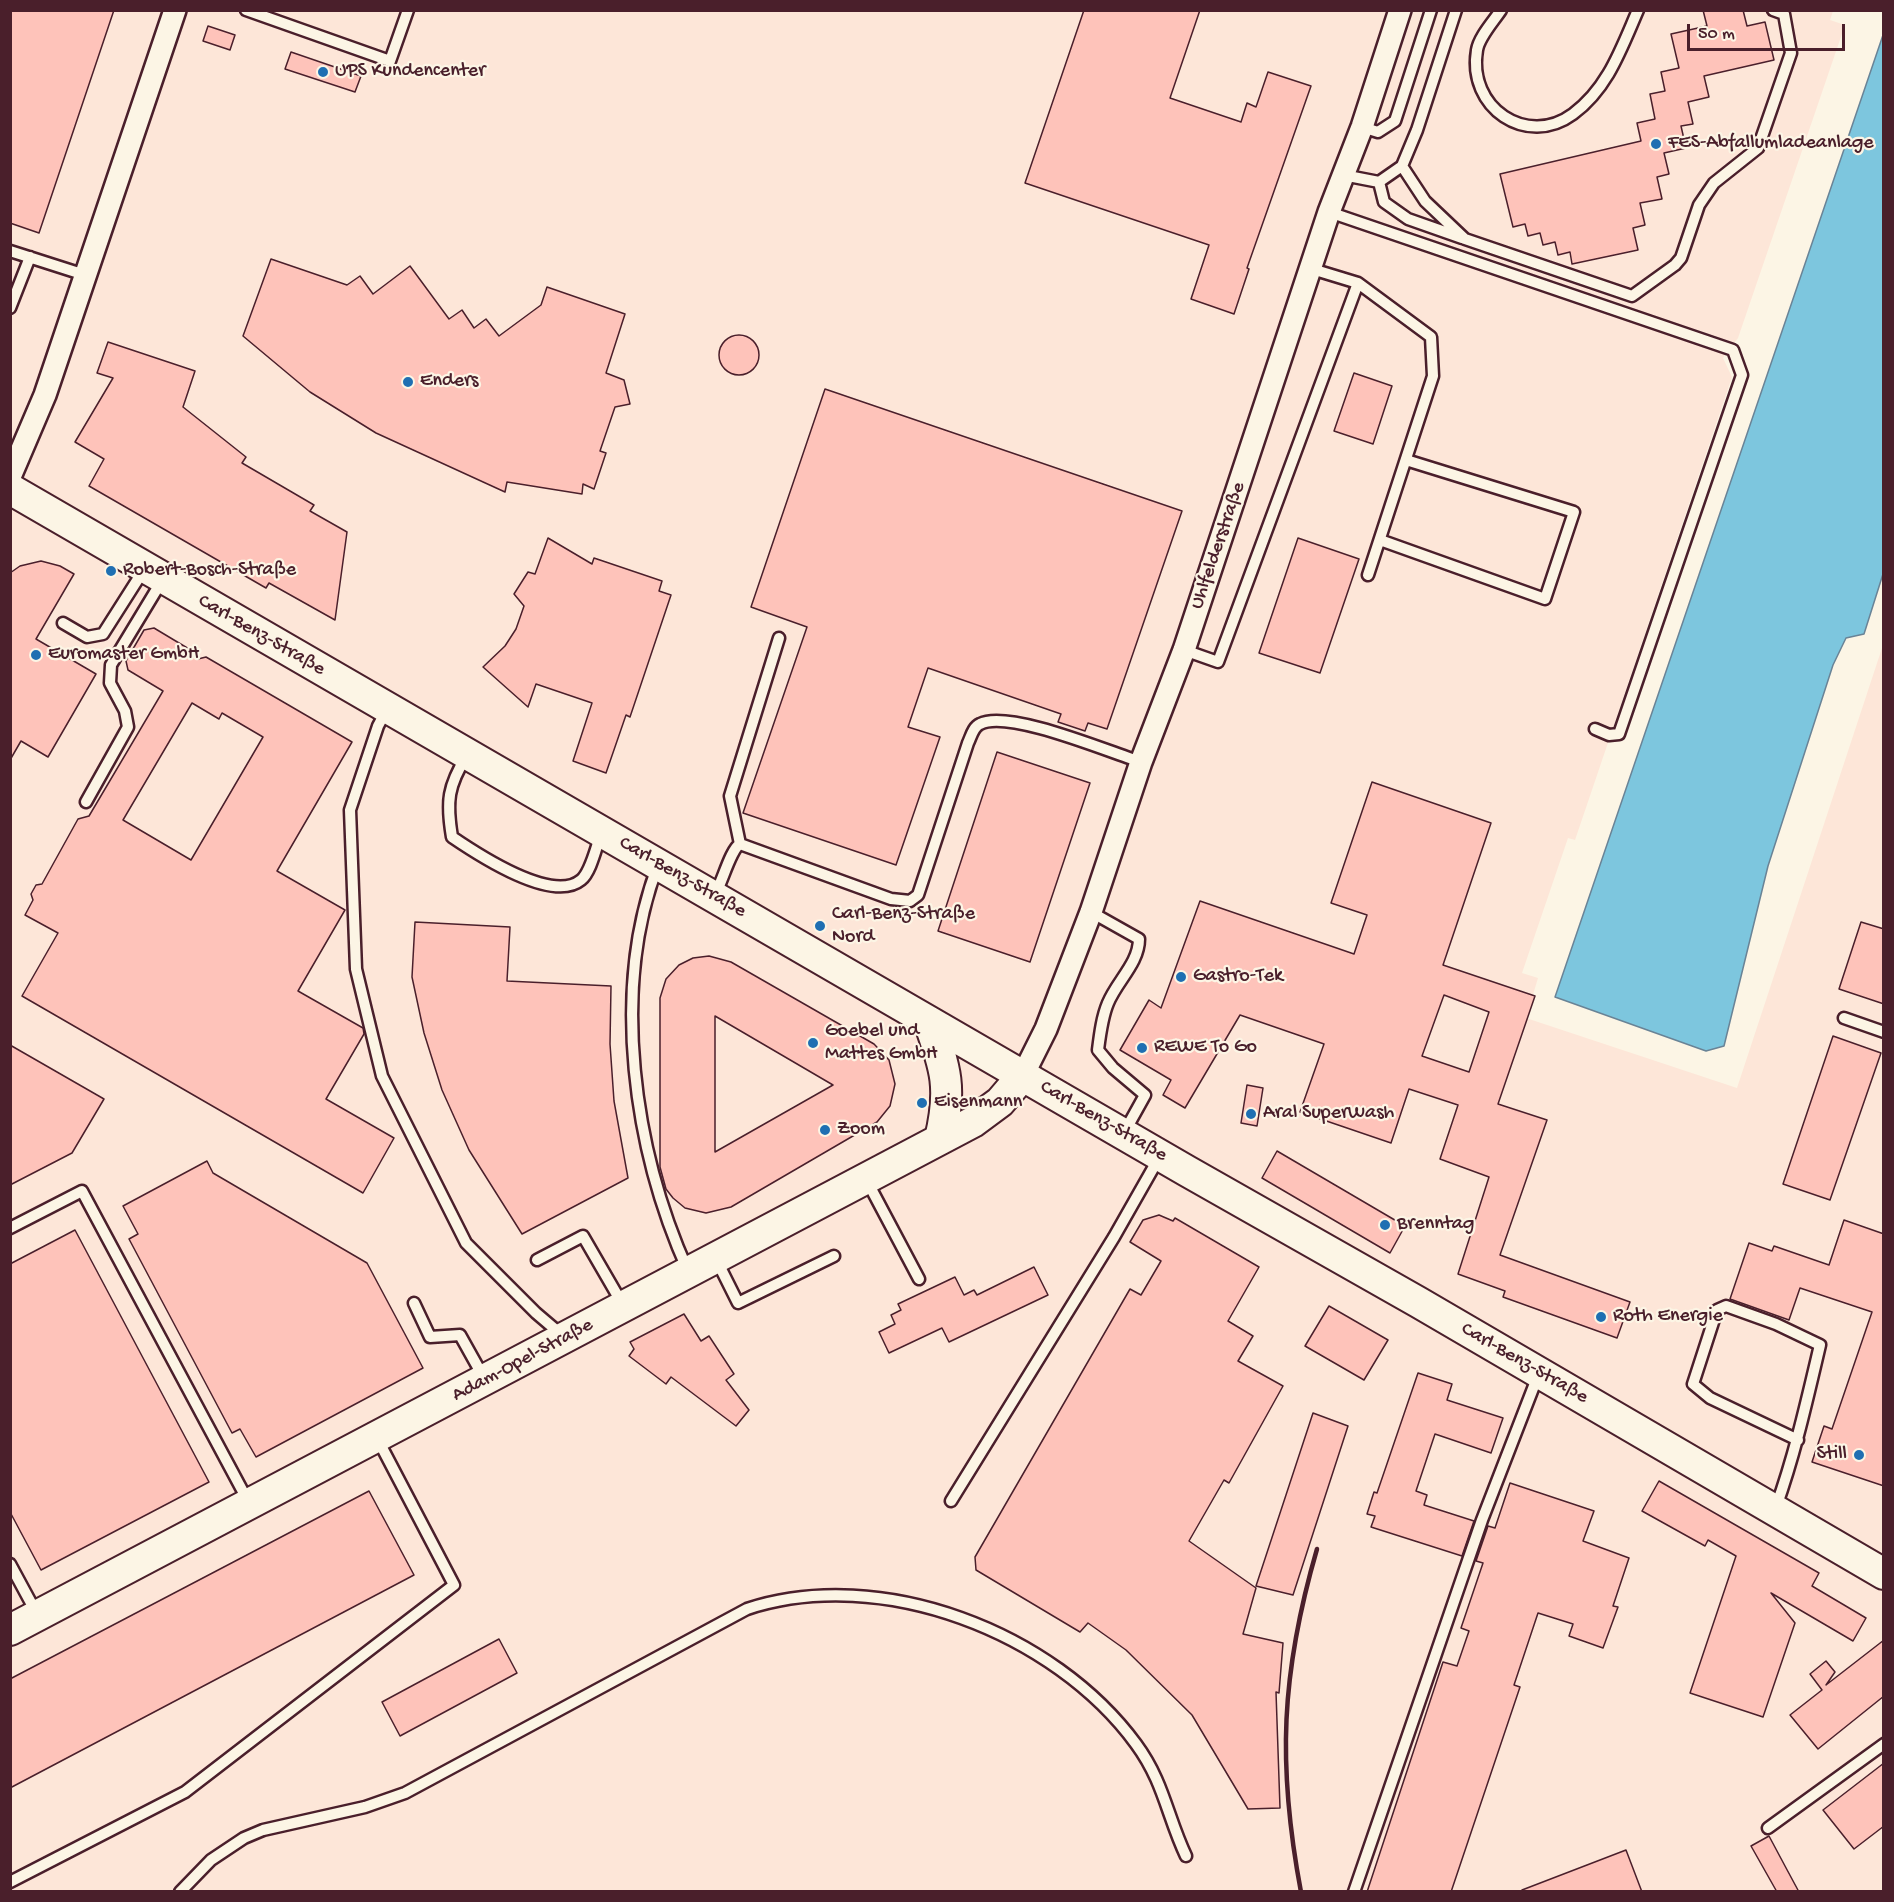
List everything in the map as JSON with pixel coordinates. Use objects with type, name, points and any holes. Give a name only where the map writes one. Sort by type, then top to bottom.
[{"type":"main road","name":"Carl-Benz-Straße","points":[[10,489],[1884,1574]]},
{"type":"main road","points":[[929,1022],[947,1078],[947,1102],[940,1139]]},
{"type":"main road","name":"Adam-Opel-Straße","points":[[10,1630],[624,1308],[940,1139],[994,1107],[1023,1075]]},
{"type":"street","points":[[10,477],[45,395],[176,10]]},
{"type":"street","name":"Uhlfelderstraße","points":[[1023,1075],[1047,1029],[1091,912],[1141,762],[1184,650],[1329,212],[1362,127],[1400,10]]},
{"type":"lane","points":[[246,10],[390,61],[408,10]]},
{"type":"lane","points":[[1362,127],[1377,132],[1395,121],[1431,10]]},
{"type":"lane","points":[[1343,175],[1379,182],[1402,166],[1417,130],[1456,10]]},
{"type":"lane","points":[[1501,10],[1478,47],[1476,68],[1481,92],[1487,103],[1498,113],[1511,120],[1538,126],[1551,126],[1564,120],[1593,97],[1607,79],[1638,10]]},
{"type":"lane","points":[[1379,182],[1384,202],[1408,219],[1632,297],[1681,258],[1699,205],[1714,183],[1758,148],[1791,53],[1784,14],[1773,10]]},
{"type":"lane","points":[[1402,166],[1425,201],[1465,239]]},
{"type":"lane","points":[[1329,212],[1732,350],[1742,375],[1618,734],[1609,735],[1595,729]]},
{"type":"lane","points":[[10,251],[85,275]]},
{"type":"lane","points":[[10,308],[30,257]]},
{"type":"lane","points":[[1312,269],[1358,283],[1431,337],[1433,376],[1368,575]]},
{"type":"lane","points":[[1184,650],[1218,662],[1358,283]]},
{"type":"lane","points":[[1380,540],[1545,599],[1574,512],[1406,460]]},
{"type":"lane","points":[[63,623],[87,637],[103,634],[154,573]]},
{"type":"lane","points":[[86,802],[128,727],[128,718],[111,683],[111,665],[154,573]]},
{"type":"lane","points":[[740,843],[730,796],[779,638]]},
{"type":"lane","points":[[388,709],[378,726],[350,810],[356,969],[382,1076],[466,1243],[536,1313],[566,1338]]},
{"type":"lane","points":[[740,843],[891,899],[910,901],[918,895],[968,743],[979,724],[1003,720],[1026,724],[1141,762]]},
{"type":"lane","points":[[467,754],[456,772],[446,805],[452,837],[486,861],[548,886],[570,887],[583,879],[602,833]]},
{"type":"lane","points":[[714,897],[724,880],[735,847],[740,843]]},
{"type":"lane","points":[[658,865],[644,905],[637,951],[633,1002],[636,1078],[641,1118],[657,1188],[688,1273]]},
{"type":"lane","points":[[1091,912],[1139,939],[1135,959],[1107,1004],[1098,1050],[1113,1068],[1145,1095],[1123,1134]]},
{"type":"lane","points":[[1844,1018],[1884,1032]]},
{"type":"lane","points":[[951,1501],[1114,1237],[1160,1155]]},
{"type":"lane","points":[[865,1179],[920,1279]]},
{"type":"lane","points":[[10,1228],[82,1191],[250,1504]]},
{"type":"lane","points":[[537,1260],[583,1236],[624,1308]]},
{"type":"lane","points":[[716,1258],[738,1303],[834,1256]]},
{"type":"lane","points":[[414,1303],[430,1337],[460,1335],[486,1380]]},
{"type":"lane","points":[[1775,1511],[1790,1474],[1798,1440],[1820,1345],[1776,1324],[1726,1306],[1717,1310],[1693,1384],[1710,1398],[1798,1440]]},
{"type":"lane","points":[[1354,1892],[1482,1520],[1539,1373]]},
{"type":"lane","points":[[10,1882],[185,1792],[454,1585],[377,1438]]},
{"type":"lane","points":[[10,1564],[38,1616]]},
{"type":"lane","points":[[180,1892],[211,1860],[244,1838],[263,1830],[365,1807],[405,1792],[737,1614],[775,1600],[802,1595],[868,1598],[908,1603],[952,1614],[984,1626],[1047,1663],[1110,1712],[1136,1744],[1156,1774],[1186,1856]]},
{"type":"lane","points":[[1768,1828],[1884,1744]]},
{"type":"shaded area","points":[[10,11],[1833,11],[1830,20],[1845,25],[1738,338],[1723,358],[1732,377],[1575,840],[1568,838],[1522,973],[1538,978],[1526,1018],[1737,1088],[1883,645],[1883,1891],[11,1891]]},
{"type":"water","points":[[1883,35],[1883,574],[1864,634],[1846,638],[1833,665],[1768,866],[1724,1046],[1706,1051],[1555,997]]},
{"type":"building","points":[[10,10],[114,10],[39,233],[10,223]]},
{"type":"building","points":[[1084,10],[1200,10],[1170,98],[1241,122],[1247,103],[1256,107],[1268,72],[1311,86],[1247,268],[1249,269],[1234,314],[1191,299],[1209,245],[1025,183]]},
{"type":"building","name":"FES-Abfallumladeanlage","points":[[1703,10],[1743,10],[1747,26],[1765,22],[1774,60],[1704,76],[1709,97],[1688,102],[1693,124],[1681,126],[1686,148],[1664,153],[1669,174],[1657,177],[1662,199],[1640,203],[1645,225],[1633,228],[1638,250],[1572,264],[1570,252],[1558,255],[1555,242],[1543,245],[1540,233],[1528,236],[1525,224],[1513,227],[1500,174],[1641,141],[1637,123],[1655,119],[1650,94],[1665,91],[1661,72],[1679,68],[1671,34],[1707,26]]},
{"type":"building","points":[[208,26],[235,35],[230,50],[203,41]]},
{"type":"building","name":"UPS Kundencenter","points":[[291,52],[361,76],[355,92],[285,69]]},
{"type":"building","points":[[271,259],[347,285],[360,276],[373,294],[410,266],[449,319],[462,310],[474,328],[486,319],[499,336],[541,305],[547,287],[625,314],[606,373],[624,380],[630,404],[615,407],[600,451],[606,453],[594,489],[583,484],[582,494],[507,482],[505,492],[376,433],[310,392],[243,336]]},
{"type":"building","points":[[739,335],[753,341],[759,355],[753,369],[739,375],[725,369],[719,355],[725,341]]},
{"type":"building","points":[[108,342],[195,371],[183,407],[246,457],[242,463],[314,505],[310,511],[347,532],[335,620],[269,583],[266,588],[89,486],[104,459],[75,442],[113,378],[97,373]]},
{"type":"building","points":[[1354,373],[1392,386],[1373,444],[1334,431]]},
{"type":"building","points":[[825,389],[1182,511],[1107,729],[1088,723],[1085,731],[1058,722],[1061,714],[928,668],[908,727],[940,737],[896,865],[743,813],[807,627],[751,607]]},
{"type":"building","points":[[548,538],[592,564],[594,558],[662,581],[659,591],[671,595],[630,717],[626,715],[606,773],[573,761],[592,703],[536,684],[528,707],[483,667],[505,646],[516,629],[524,606],[514,594],[528,572],[535,574]]},
{"type":"building","points":[[1298,538],[1359,559],[1320,673],[1259,653]]},
{"type":"building","points":[[41,561],[60,566],[74,574],[36,639],[96,674],[48,757],[21,741],[10,760],[10,573],[20,566]]},
{"type":"building","points":[[154,628],[189,649],[195,647],[198,659],[206,657],[352,742],[277,871],[345,910],[298,991],[363,1028],[364,1034],[326,1099],[394,1138],[363,1193],[22,996],[58,933],[25,915],[33,900],[31,894],[36,885],[42,884],[78,819],[89,816],[163,691],[128,670],[126,661],[144,630]],"holes":[[[192,703],[219,719],[222,713],[263,737],[191,860],[123,820]]]},
{"type":"building","points":[[997,752],[1090,783],[1030,962],[938,931]]},
{"type":"building","points":[[1372,782],[1491,823],[1443,965],[1535,996],[1498,1104],[1547,1120],[1500,1255],[1630,1302],[1617,1338],[1503,1297],[1505,1291],[1458,1274],[1489,1177],[1440,1159],[1458,1105],[1409,1089],[1391,1143],[1300,1112],[1324,1044],[1240,1015],[1185,1108],[1163,1095],[1171,1080],[1120,1050],[1149,1000],[1161,1008],[1200,901],[1354,954],[1367,915],[1331,903]],"holes":[[[1444,995],[1489,1012],[1469,1072],[1422,1056]]]},
{"type":"building","points":[[415,922],[510,927],[507,981],[611,986],[610,1044],[614,1101],[628,1178],[522,1234],[469,1150],[442,1090],[424,1033],[412,977]]},
{"type":"building","points":[[1861,922],[1884,929],[1884,1004],[1839,989]]},
{"type":"building","points":[[709,956],[731,962],[874,1044],[889,1060],[895,1084],[890,1106],[877,1122],[731,1207],[706,1213],[685,1208],[673,1198],[666,1189],[660,1167],[660,998],[666,979],[679,965],[693,958]],"holes":[[[715,1016],[833,1085],[715,1152]]]},
{"type":"building","points":[[1833,1036],[1881,1053],[1830,1200],[1783,1184]]},
{"type":"building","points":[[10,1045],[104,1099],[72,1153],[10,1185]]},
{"type":"building","name":"Aral SuperWash","points":[[1247,1085],[1263,1088],[1257,1126],[1241,1123]]},
{"type":"building","points":[[1277,1151],[1405,1226],[1390,1253],[1262,1178]]},
{"type":"building","points":[[207,1161],[213,1173],[367,1263],[423,1368],[256,1457],[240,1429],[232,1433],[129,1239],[138,1234],[123,1206]]},
{"type":"building","points":[[1159,1215],[1173,1221],[1175,1218],[1259,1267],[1228,1321],[1253,1336],[1238,1361],[1283,1386],[1229,1483],[1224,1480],[1189,1541],[1256,1588],[1243,1634],[1283,1643],[1279,1693],[1276,1692],[1280,1808],[1248,1809],[1192,1715],[1126,1650],[1088,1623],[1080,1632],[976,1570],[975,1557],[1130,1289],[1141,1295],[1161,1261],[1130,1242],[1143,1220]]},
{"type":"building","points":[[1844,1220],[1884,1234],[1884,1486],[1812,1462],[1824,1426],[1832,1429],[1872,1312],[1800,1288],[1789,1320],[1730,1299],[1749,1243],[1772,1251],[1774,1246],[1829,1265]]},
{"type":"building","points":[[75,1230],[209,1482],[41,1570],[10,1512],[10,1264]]},
{"type":"building","points":[[1034,1267],[1048,1295],[949,1342],[942,1328],[889,1353],[879,1332],[895,1324],[891,1315],[901,1310],[898,1304],[955,1277],[964,1295],[974,1290],[977,1295]]},
{"type":"building","points":[[1329,1306],[1388,1340],[1364,1380],[1305,1346]]},
{"type":"building","points":[[684,1314],[701,1341],[709,1336],[734,1374],[726,1380],[749,1410],[736,1426],[671,1377],[666,1384],[629,1356],[634,1349],[630,1342]]},
{"type":"building","points":[[1418,1373],[1452,1384],[1447,1400],[1503,1418],[1491,1453],[1435,1434],[1416,1491],[1427,1495],[1424,1505],[1474,1521],[1462,1556],[1371,1527],[1375,1516],[1367,1514],[1374,1492],[1377,1493]]},
{"type":"building","points":[[1313,1413],[1348,1426],[1293,1595],[1256,1586]]},
{"type":"building","points":[[1659,1481],[1819,1573],[1812,1586],[1866,1618],[1853,1641],[1771,1593],[1795,1623],[1763,1717],[1690,1693],[1736,1556],[1708,1540],[1705,1546],[1642,1511]]},
{"type":"building","points":[[1510,1483],[1594,1511],[1583,1541],[1629,1558],[1613,1606],[1618,1607],[1603,1648],[1569,1636],[1573,1624],[1538,1613],[1514,1685],[1520,1687],[1451,1892],[1367,1892],[1443,1662],[1457,1666],[1469,1631],[1461,1628],[1483,1563],[1476,1561],[1488,1526],[1495,1528]]},
{"type":"building","points":[[369,1491],[414,1575],[10,1788],[10,1679]]},
{"type":"building","points":[[499,1639],[517,1673],[400,1736],[382,1702]]},
{"type":"building","points":[[1884,1640],[1884,1696],[1818,1749],[1790,1715],[1822,1690],[1810,1674],[1826,1661],[1835,1672],[1826,1685]]},
{"type":"building","points":[[1884,1763],[1884,1826],[1854,1849],[1823,1810]]},
{"type":"building","points":[[1769,1836],[1799,1892],[1777,1892],[1751,1846]]},
{"type":"building","points":[[1626,1850],[1642,1892],[1522,1892],[1522,1890]]},
{"type":"railway","points":[[1301,1892],[1288,1802],[1286,1719],[1296,1637],[1317,1549]]},
{"type":"place","name":"UPS Kundencenter","points":[[323,72]]},
{"type":"place","name":"FES-Abfallumladeanlage","points":[[1656,144]]},
{"type":"place","name":"Enders","points":[[408,382]]},
{"type":"place","name":"Robert-Bosch-Straße","points":[[111,571]]},
{"type":"place","name":"Euromaster GmbH","points":[[36,655]]},
{"type":"place","name":"Carl-Benz-Straße Nord","points":[[820,926]]},
{"type":"place","name":"Gastro-Tek","points":[[1181,977]]},
{"type":"place","name":"Goebel und Mattes GmbH","points":[[813,1043]]},
{"type":"place","name":"REWE To Go","points":[[1142,1048]]},
{"type":"place","name":"Eisenmann","points":[[922,1103]]},
{"type":"place","name":"Aral SuperWash","points":[[1251,1114]]},
{"type":"place","name":"Zoom","points":[[825,1130]]},
{"type":"place","name":"Brenntag","points":[[1385,1225]]},
{"type":"place","name":"Roth Energie","points":[[1601,1317]]},
{"type":"place","name":"Still","points":[[1859,1455]]}]
